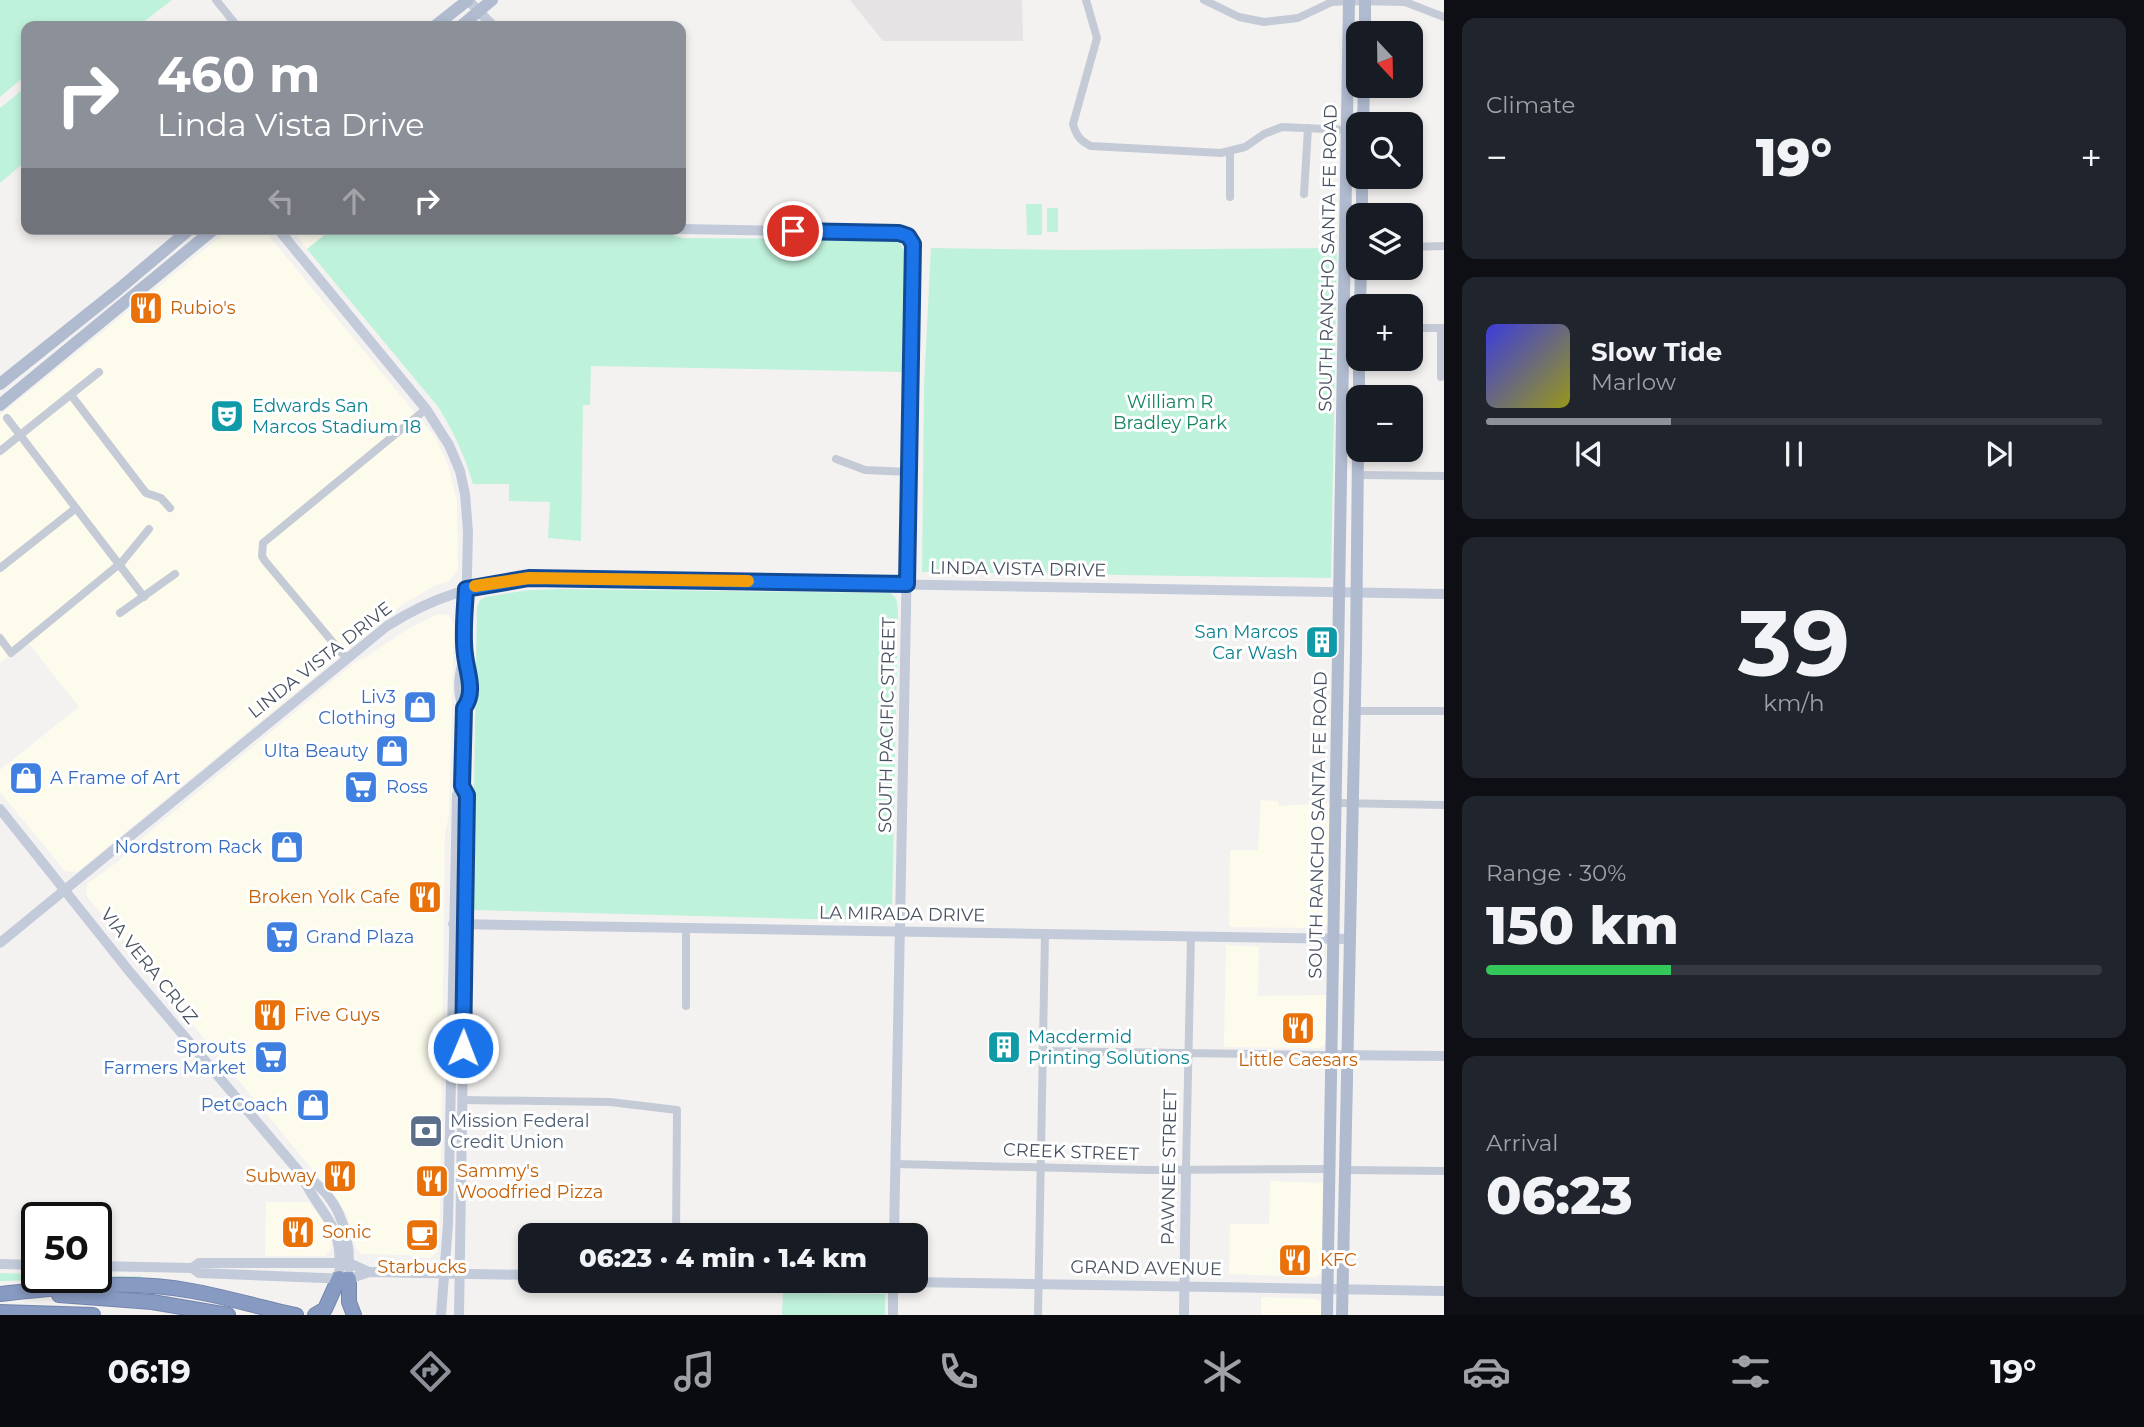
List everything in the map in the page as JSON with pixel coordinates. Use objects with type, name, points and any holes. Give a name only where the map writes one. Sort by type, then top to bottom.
[{"type":"highway","points":[[315,1315],[325,1309],[344,1271]]},
{"type":"highway","points":[[344,1271],[354,1315]]},
{"type":"highway","points":[[0,1295],[63,1287],[146,1286],[191,1291],[296,1315]]},
{"type":"highway","points":[[0,1295],[107,1298],[152,1302],[228,1315]]},
{"type":"highway","points":[[0,1312],[93,1315]]},
{"type":"main road","points":[[441,21],[468,0],[488,21]]},
{"type":"main road","points":[[467,21],[492,0]]},
{"type":"main road","name":"SOUTH RANCHO SANTA FE ROAD","points":[[1347,112],[1349,0]]},
{"type":"main road","points":[[1365,0],[1365,21]]},
{"type":"main road","name":"SOUTH PACIFIC STREET","points":[[686,229],[899,233],[908,236],[914,250],[894,1223]]},
{"type":"main road","points":[[0,384],[183,235]]},
{"type":"main road","points":[[0,405],[207,235]]},
{"type":"main road","points":[[283,235],[426,409],[449,445],[460,471],[465,494],[468,532],[465,656],[460,668],[460,700],[464,708],[462,786],[457,796],[448,1224],[441,1315]]},
{"type":"main road","points":[[110,314],[110,306],[144,277],[158,256]]},
{"type":"main road","name":"SOUTH RANCHO SANTA FE ROAD","points":[[1327,1315],[1344,327],[1349,280]]},
{"type":"main road","name":"SOUTH RANCHO SANTA FE ROAD","points":[[1342,1315],[1358,462]]},
{"type":"main road","name":"LINDA VISTA DRIVE","points":[[0,943],[387,626],[414,609],[466,589],[529,578],[1444,594]]},
{"type":"main road","points":[[459,1315],[467,795],[462,786]]},
{"type":"main road","name":"VIA VERA CRUZ","points":[[0,809],[303,1179],[315,1181],[336,1208],[348,1236],[344,1271]]},
{"type":"main road","name":"LA MIRADA DRIVE","points":[[453,924],[1349,939]]},
{"type":"main road","points":[[1330,1055],[1444,1056]]},
{"type":"main road","name":"PAWNEE STREET","points":[[1184,1315],[1186,1169]]},
{"type":"main road","points":[[192,1268],[199,1263],[262,1263],[344,1271],[518,1275]]},
{"type":"main road","points":[[226,1275],[259,1269],[262,1263]]},
{"type":"main road","points":[[0,1264],[21,1265]]},
{"type":"main road","points":[[112,1266],[192,1268],[199,1273],[226,1275],[344,1271]]},
{"type":"main road","name":"GRAND AVENUE","points":[[928,1282],[1444,1291]]},
{"type":"main road","points":[[893,1293],[893,1315]]},
{"type":"street","points":[[216,0],[233,21]]},
{"type":"street","points":[[1086,0],[1097,38],[1073,124],[1076,135],[1091,146],[1230,152],[1282,127],[1346,130]]},
{"type":"street","points":[[1205,0],[1239,17],[1264,22],[1297,18],[1332,2],[1349,0],[1405,2],[1444,17]]},
{"type":"street","points":[[1304,194],[1308,128]]},
{"type":"street","points":[[1230,152],[1230,197]]},
{"type":"street","points":[[1423,247],[1444,246]]},
{"type":"street","points":[[1423,328],[1443,328],[1441,377]]},
{"type":"street","points":[[0,452],[99,372]]},
{"type":"street","points":[[71,395],[146,492],[161,498],[170,508]]},
{"type":"street","points":[[346,658],[265,561],[261,549],[267,538],[426,409]]},
{"type":"street","points":[[7,418],[144,597]]},
{"type":"street","points":[[836,459],[865,470],[909,472]]},
{"type":"street","points":[[1358,475],[1444,477]]},
{"type":"street","points":[[0,568],[76,508]]},
{"type":"street","points":[[0,638],[11,653],[119,564],[149,529]]},
{"type":"street","points":[[120,613],[176,574]]},
{"type":"street","points":[[1354,711],[1444,711]]},
{"type":"street","points":[[1337,803],[1444,805]]},
{"type":"street","points":[[686,928],[686,1006]]},
{"type":"street","points":[[1038,1315],[1045,934]]},
{"type":"street","name":"PAWNEE STREET","points":[[1186,1169],[1191,936]]},
{"type":"street","points":[[1042,1051],[1330,1055]]},
{"type":"street","points":[[463,1100],[610,1102],[677,1110],[676,1223]]},
{"type":"street","name":"CREEK STREET","points":[[896,1164],[1147,1170],[1329,1169]]},
{"type":"street","points":[[1345,1170],[1444,1171]]},
{"type":"shaded area","points":[[850,0],[1022,0],[1023,41],[883,41]]},
{"type":"shaded area","points":[[223,235],[268,235],[435,437],[448,465],[457,501],[458,569],[449,581],[434,586],[403,604],[77,872],[65,871],[0,792],[0,770],[79,707],[27,641],[0,663],[0,415]]},
{"type":"shaded area","points":[[296,235],[324,235],[307,249]]},
{"type":"shaded area","name":"Grand Plaza","points":[[438,614],[449,615],[454,625],[449,814],[445,834],[438,1251],[430,1258],[362,1254],[356,1248],[347,1215],[330,1191],[86,895],[87,884],[120,860],[146,835],[358,660]]},
{"type":"shaded area","points":[[1261,800],[1278,801],[1279,806],[1330,803],[1328,925],[1323,928],[1229,927],[1230,850],[1258,850]]},
{"type":"shaded area","points":[[1226,945],[1259,947],[1258,996],[1329,995],[1325,1045],[1319,1048],[1224,1047]]},
{"type":"shaded area","points":[[1270,1181],[1324,1183],[1322,1272],[1316,1277],[1229,1274],[1230,1224],[1269,1224]]},
{"type":"shaded area","points":[[266,1202],[309,1202],[328,1228],[332,1247],[326,1256],[265,1256]]},
{"type":"shaded area","points":[[1261,1297],[1317,1299],[1322,1302],[1323,1315],[1261,1315]]},
{"type":"green space","points":[[0,0],[172,0],[145,21],[21,21],[21,79],[0,97]]},
{"type":"green space","points":[[21,91],[21,165],[0,183],[0,108]]},
{"type":"green space","points":[[1026,204],[1042,204],[1042,235],[1027,235]]},
{"type":"green space","points":[[1047,208],[1058,208],[1058,232],[1047,232]]},
{"type":"green space","points":[[324,235],[672,235],[682,238],[893,239],[900,243],[905,252],[902,372],[591,366],[590,405],[583,405],[581,541],[548,538],[550,502],[509,501],[509,484],[473,484],[459,445],[439,408],[307,249]]},
{"type":"green space","name":"William R Bradley Park","points":[[931,248],[1337,248],[1331,578],[922,572],[924,386]]},
{"type":"green space","points":[[529,590],[890,593],[897,600],[892,915],[886,921],[474,910],[477,606],[485,597]]},
{"type":"green space","points":[[0,1273],[21,1274],[21,1281],[0,1281]]},
{"type":"green space","points":[[143,1276],[136,1279],[112,1279],[112,1277]]},
{"type":"green space","points":[[783,1293],[885,1294],[885,1315],[782,1315]]},
{"type":"slow traffic","points":[[475,586],[529,578],[748,581]]},
{"type":"place","name":"Rubio's","points":[[146,308]]},
{"type":"place","name":"Edwards San Marcos Stadium 18","points":[[227,416]]},
{"type":"place","name":"San Marcos Car Wash","points":[[1322,642]]},
{"type":"place","name":"Liv3 Clothing","points":[[420,707]]},
{"type":"place","name":"Ulta Beauty","points":[[392,751]]},
{"type":"place","name":"A Frame of Art","points":[[26,778]]},
{"type":"place","name":"Ross","points":[[361,787]]},
{"type":"place","name":"Nordstrom Rack","points":[[287,847]]},
{"type":"place","name":"Broken Yolk Cafe","points":[[425,897]]},
{"type":"place","name":"Grand Plaza","points":[[282,937]]},
{"type":"place","name":"Five Guys","points":[[270,1015]]},
{"type":"place","name":"Little Caesars","points":[[1298,1028]]},
{"type":"place","name":"Macdermid Printing Solutions","points":[[1004,1047]]},
{"type":"place","name":"Sprouts Farmers Market","points":[[271,1057]]},
{"type":"place","name":"PetCoach","points":[[313,1105]]},
{"type":"place","name":"Mission Federal Credit Union","points":[[426,1131]]},
{"type":"place","name":"Subway","points":[[340,1176]]},
{"type":"place","name":"Sammy's Woodfried Pizza","points":[[432,1181]]},
{"type":"place","name":"Sonic","points":[[298,1232]]},
{"type":"place","name":"Starbucks","points":[[422,1235]]},
{"type":"place","name":"KFC","points":[[1295,1260]]},
{"type":"route","points":[[463,1048],[467,795],[462,786],[464,708],[469,700],[470,668],[465,656],[466,589],[529,578],[907,584],[913,244],[908,236],[899,233],[793,231]]}]
